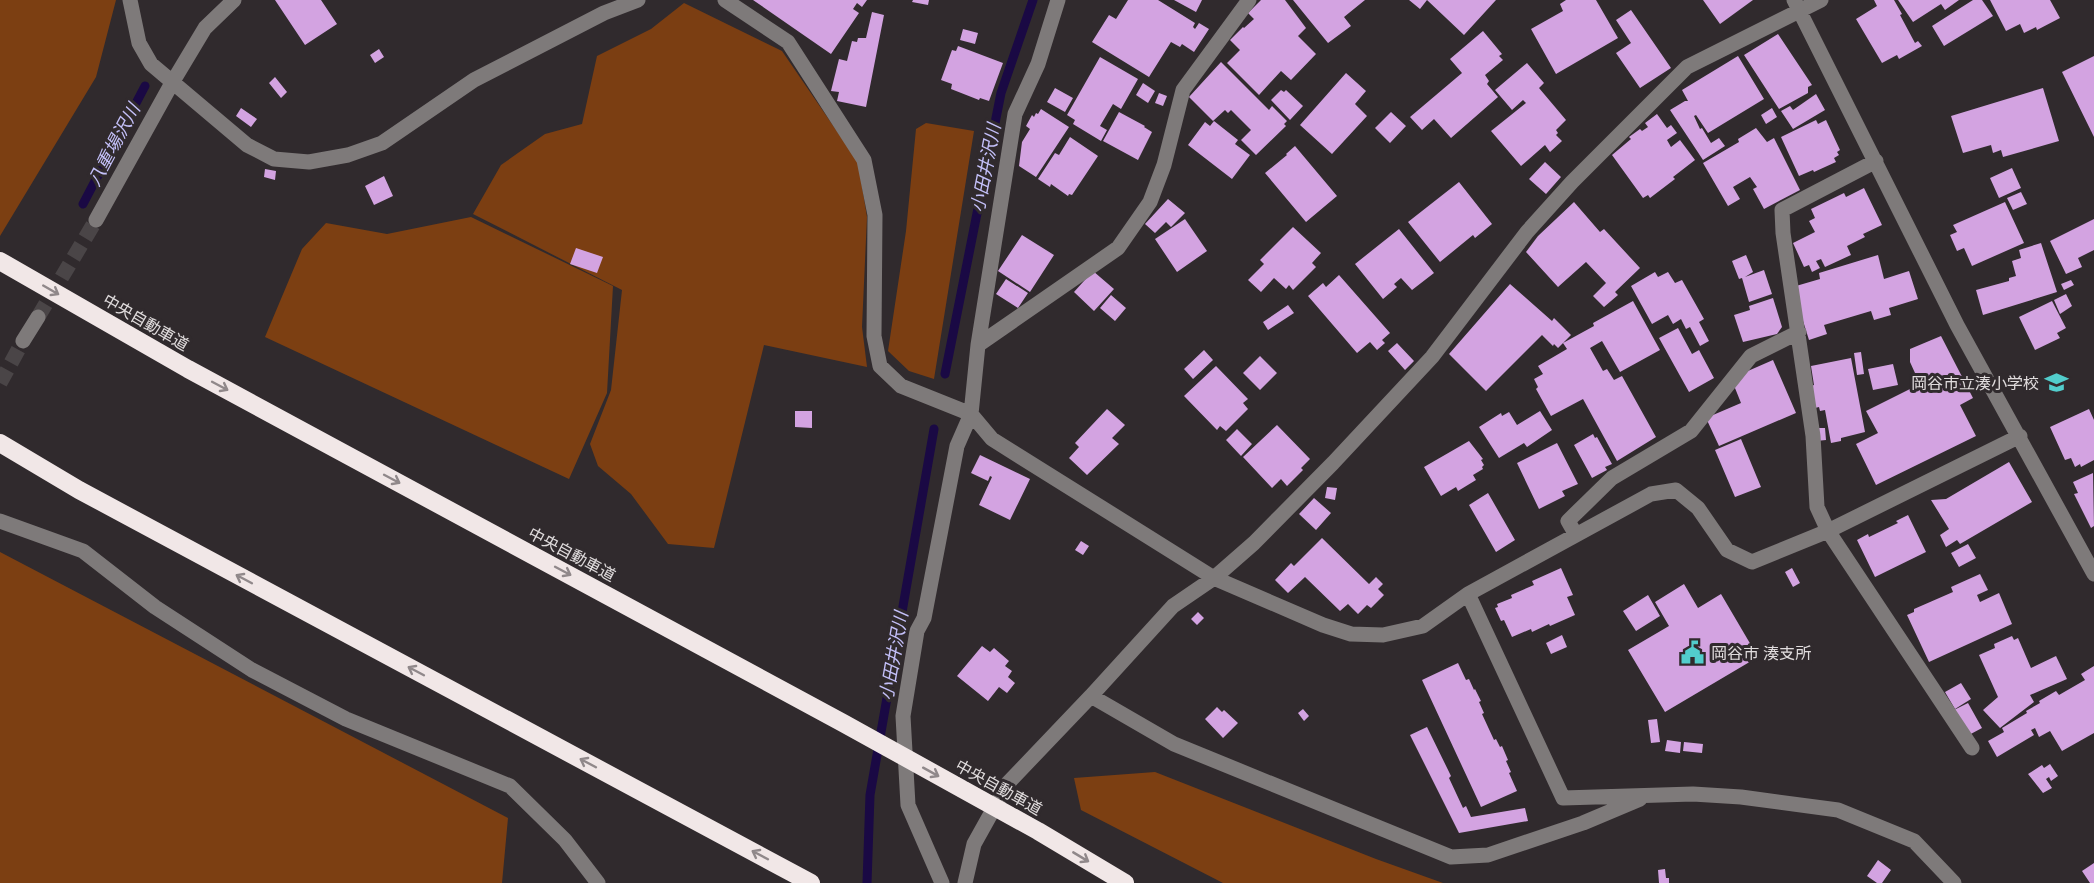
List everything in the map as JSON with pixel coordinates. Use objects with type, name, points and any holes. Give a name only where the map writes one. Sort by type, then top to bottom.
[{"type":"highway","name":"中央自動車道","points":[[0,261],[199,375],[843,723],[1038,831],[1125,883]]},
{"type":"highway","points":[[0,443],[79,490],[812,883]]},
{"type":"street","points":[[130,0],[139,43],[151,64],[171,83],[247,145],[274,159],[309,162],[348,154],[382,143],[474,80],[604,13],[638,0]]},
{"type":"street","points":[[96,220],[171,83],[205,28],[234,0]]},
{"type":"street","points":[[726,0],[788,42],[864,160],[875,215],[874,336],[880,366],[900,386],[970,414],[992,439],[1214,578],[1313,621],[1351,634],[1383,635],[1423,626],[1468,594],[1651,494],[1676,490],[1698,508],[1726,550],[1752,562],[1828,531],[2020,436]]},
{"type":"street","points":[[942,883],[908,805],[903,716],[916,631],[924,618],[957,446],[970,414],[978,345],[1015,114],[1038,64],[1058,0]]},
{"type":"street","points":[[978,345],[1118,248],[1150,202],[1164,165],[1183,90],[1249,0]]},
{"type":"street","points":[[965,883],[974,844],[1008,783],[1173,606],[1214,578],[1254,543],[1333,464],[1432,357],[1527,232],[1572,182],[1687,67],[1797,6],[1821,0]]},
{"type":"street","points":[[1797,6],[1957,325],[2094,574]]},
{"type":"street","points":[[1876,161],[1782,210],[1783,233],[1813,436],[1817,507],[1828,531],[1972,748]]},
{"type":"street","points":[[23,341],[38,317]]},
{"type":"street","points":[[1576,536],[1568,521],[1612,478],[1691,431],[1751,356],[1799,332]]},
{"type":"street","points":[[0,522],[83,551],[155,607],[252,670],[346,719],[510,786],[565,840],[598,883]]},
{"type":"street","points":[[1468,594],[1563,798],[1694,794],[1838,810],[1914,841],[1954,883]]},
{"type":"street","points":[[1091,696],[1174,744],[1451,857],[1488,855],[1583,823],[1652,794]]},
{"type":"shaded area","points":[[0,0],[116,0],[96,77],[0,236]]},
{"type":"shaded area","points":[[684,3],[782,51],[858,162],[867,217],[862,327],[867,367],[764,345],[714,548],[668,544],[631,494],[598,466],[590,444],[611,390],[622,290],[473,214],[501,165],[545,134],[582,124],[597,56],[651,29]]},
{"type":"shaded area","points":[[926,123],[974,131],[934,379],[909,371],[888,351],[906,231],[916,129]]},
{"type":"shaded area","points":[[471,217],[613,286],[607,393],[569,479],[265,337],[302,249],[326,223],[387,234]]},
{"type":"shaded area","points":[[0,552],[508,818],[502,883],[0,883]]},
{"type":"shaded area","points":[[1155,772],[1443,883],[1223,883],[1081,810],[1074,778]]},
{"type":"building","points":[[275,0],[321,0],[337,24],[305,45]]},
{"type":"building","points":[[753,0],[867,0],[862,7],[857,3],[853,9],[859,13],[831,54]]},
{"type":"building","points":[[913,0],[929,0],[928,5],[912,2]]},
{"type":"building","points":[[1128,0],[1158,0],[1195,23],[1193,27],[1195,29],[1199,23],[1209,29],[1194,52],[1182,44],[1180,47],[1171,42],[1149,77],[1092,42],[1109,15],[1116,19]]},
{"type":"building","points":[[1174,0],[1202,0],[1196,12]]},
{"type":"building","points":[[1261,0],[1285,0],[1306,28],[1298,36],[1316,54],[1291,80],[1281,71],[1259,95],[1227,63],[1240,50],[1230,40],[1254,19],[1248,13]]},
{"type":"building","points":[[1293,0],[1365,0],[1344,17],[1351,26],[1328,43]]},
{"type":"building","points":[[1409,0],[1427,0],[1420,9]]},
{"type":"building","points":[[1427,0],[1496,0],[1464,35]]},
{"type":"building","points":[[1566,0],[1596,0],[1618,38],[1556,74],[1531,29],[1563,11],[1560,4]]},
{"type":"building","points":[[1703,0],[1753,0],[1720,24]]},
{"type":"building","points":[[1874,0],[1894,0],[1915,43],[1918,41],[1922,46],[1899,59],[1897,55],[1882,63],[1856,19],[1877,6]]},
{"type":"building","points":[[1898,0],[1959,0],[1945,10],[1941,4],[1913,22]]},
{"type":"building","points":[[1973,0],[1982,0],[1993,16],[1944,46],[1932,26]]},
{"type":"building","points":[[1990,0],[2050,0],[2060,18],[2037,30],[2036,27],[2024,33],[2020,24],[2006,31]]},
{"type":"building","points":[[1631,10],[1671,68],[1640,88],[1616,53],[1631,43],[1616,20]]},
{"type":"building","points":[[872,12],[884,15],[866,107],[837,101],[839,92],[831,91],[839,59],[847,61],[852,41],[857,42],[858,38],[866,38]]},
{"type":"building","points":[[963,29],[978,33],[975,44],[960,40]]},
{"type":"building","points":[[1483,31],[1502,54],[1499,56],[1503,60],[1485,75],[1489,81],[1487,84],[1498,97],[1451,138],[1434,119],[1422,130],[1410,117],[1462,73],[1450,59]]},
{"type":"building","points":[[1778,34],[1812,85],[1808,87],[1808,93],[1779,109],[1744,55]]},
{"type":"building","points":[[958,46],[1003,63],[989,101],[980,98],[979,100],[951,89],[952,84],[941,80],[952,50],[956,51]]},
{"type":"building","points":[[379,49],[384,57],[375,63],[370,55]]},
{"type":"building","points":[[1738,56],[1764,99],[1708,133],[1696,115],[1694,116],[1700,129],[1702,128],[1711,143],[1719,138],[1725,146],[1703,160],[1670,110],[1688,101],[1682,90]]},
{"type":"building","points":[[2094,56],[2094,137],[2062,72]]},
{"type":"building","points":[[1100,57],[1138,79],[1121,109],[1113,104],[1100,126],[1107,130],[1101,141],[1073,124],[1075,120],[1067,115]]},
{"type":"building","points":[[1221,62],[1269,110],[1272,106],[1287,121],[1284,124],[1286,126],[1256,155],[1241,140],[1251,130],[1231,110],[1228,113],[1225,110],[1213,121],[1189,97]]},
{"type":"building","points":[[1527,63],[1544,83],[1539,88],[1566,120],[1556,130],[1558,133],[1556,135],[1562,141],[1550,152],[1545,145],[1521,166],[1491,131],[1526,103],[1523,100],[1512,110],[1495,90]]},
{"type":"building","points":[[1346,73],[1366,91],[1355,104],[1367,116],[1332,154],[1300,125]]},
{"type":"building","points":[[275,77],[287,92],[281,98],[269,83]]},
{"type":"building","points":[[1143,83],[1155,91],[1148,103],[1136,95]]},
{"type":"building","points":[[1055,88],[1073,98],[1065,112],[1047,102]]},
{"type":"building","points":[[2043,88],[2059,141],[2003,157],[2001,150],[1993,153],[1991,145],[1963,153],[1951,116]]},
{"type":"building","points":[[1281,90],[1284,92],[1286,90],[1303,106],[1290,120],[1271,100]]},
{"type":"building","points":[[1159,93],[1167,96],[1163,106],[1155,103]]},
{"type":"building","points":[[1816,94],[1825,110],[1793,129],[1781,111],[1790,106],[1793,110]]},
{"type":"building","points":[[241,108],[257,119],[251,127],[236,116]]},
{"type":"building","points":[[1772,108],[1777,117],[1766,124],[1761,115]]},
{"type":"building","points":[[1041,109],[1069,127],[1036,177],[1019,166],[1022,142],[1030,129],[1026,126],[1032,115],[1034,117]]},
{"type":"building","points":[[1119,112],[1152,132],[1138,160],[1103,141]]},
{"type":"building","points":[[1391,112],[1406,126],[1390,143],[1375,128]]},
{"type":"building","points":[[1657,114],[1667,128],[1671,125],[1677,133],[1667,140],[1671,147],[1680,140],[1695,160],[1650,198],[1648,195],[1643,198],[1612,155],[1631,139],[1629,137],[1640,129],[1642,131],[1648,127],[1645,123]]},
{"type":"building","points":[[1816,120],[1818,124],[1826,120],[1840,150],[1837,152],[1839,155],[1834,158],[1836,162],[1799,176],[1781,137]]},
{"type":"building","points":[[1214,121],[1238,140],[1235,144],[1250,155],[1232,179],[1188,145],[1205,122],[1210,126]]},
{"type":"building","points":[[1756,128],[1767,142],[1774,138],[1800,190],[1764,209],[1753,189],[1757,187],[1750,177],[1733,187],[1740,199],[1728,206],[1703,163],[1739,142],[1738,139]]},
{"type":"building","points":[[1070,137],[1098,156],[1072,195],[1068,196],[1051,184],[1050,187],[1038,179],[1055,153],[1059,155]]},
{"type":"building","points":[[1295,146],[1337,196],[1306,222],[1265,173]]},
{"type":"building","points":[[1545,162],[1561,177],[1546,194],[1529,179]]},
{"type":"building","points":[[2012,168],[2021,188],[1999,198],[1990,178]]},
{"type":"building","points":[[265,169],[276,171],[275,180],[264,177]]},
{"type":"building","points":[[384,176],[393,196],[374,205],[365,186]]},
{"type":"building","points":[[1459,182],[1492,224],[1475,238],[1473,235],[1440,262],[1408,222]]},
{"type":"building","points":[[1864,188],[1882,225],[1863,234],[1865,237],[1847,246],[1851,255],[1825,267],[1821,259],[1816,261],[1820,268],[1812,272],[1809,265],[1804,267],[1793,243],[1815,232],[1809,221],[1815,218],[1811,209],[1844,193],[1846,197]]},
{"type":"building","points":[[2021,192],[2027,204],[2013,210],[2007,198]]},
{"type":"building","points":[[1168,199],[1185,213],[1171,227],[1166,222],[1155,233],[1145,224]]},
{"type":"building","points":[[1574,202],[1600,232],[1604,229],[1640,268],[1615,292],[1618,295],[1604,307],[1593,296],[1606,283],[1586,262],[1558,287],[1526,252],[1538,236]]},
{"type":"building","points":[[2005,202],[2024,243],[1972,266],[1964,248],[1957,251],[1950,235],[1957,232],[1953,225]]},
{"type":"building","points":[[1185,219],[1207,251],[1177,272],[1155,239]]},
{"type":"building","points":[[2094,219],[2094,250],[2078,258],[2082,267],[2066,274],[2050,241]]},
{"type":"building","points":[[1293,227],[1321,253],[1312,263],[1316,267],[1293,290],[1289,285],[1286,289],[1274,278],[1261,292],[1248,280],[1264,264],[1260,260]]},
{"type":"building","points":[[1399,229],[1434,273],[1412,290],[1401,278],[1394,284],[1397,287],[1383,299],[1355,264]]},
{"type":"building","points":[[1022,235],[1054,255],[1030,292],[998,271]]},
{"type":"building","points":[[2041,243],[2057,292],[1983,315],[1976,290],[2009,281],[2009,278],[2016,276],[2012,261],[2021,258],[2019,250]]},
{"type":"building","points":[[576,248],[603,257],[597,273],[570,264]]},
{"type":"building","points":[[1746,255],[1753,272],[1745,277],[1764,270],[1772,294],[1749,302],[1742,278],[1739,279],[1732,261]]},
{"type":"building","points":[[1878,255],[1884,279],[1909,271],[1918,299],[1889,308],[1891,315],[1874,320],[1871,311],[1824,325],[1827,334],[1809,340],[1798,305],[1796,286],[1820,279],[1819,273]]},
{"type":"building","points":[[1093,271],[1114,289],[1094,311],[1074,292]]},
{"type":"building","points":[[1655,272],[1658,277],[1668,272],[1675,283],[1682,280],[1704,319],[1699,322],[1709,341],[1700,346],[1690,327],[1686,329],[1681,319],[1673,324],[1668,315],[1652,324],[1631,286]]},
{"type":"building","points":[[1339,275],[1390,333],[1382,340],[1385,343],[1377,350],[1370,342],[1357,353],[1308,296],[1323,283],[1326,287]]},
{"type":"building","points":[[1006,279],[1028,293],[1018,308],[996,294]]},
{"type":"building","points":[[2071,280],[2074,285],[2064,290],[2061,284]]},
{"type":"building","points":[[1510,284],[1552,321],[1554,318],[1571,335],[1558,348],[1542,335],[1486,391],[1449,354]]},
{"type":"building","points":[[2066,294],[2072,306],[2060,314],[2054,300]]},
{"type":"building","points":[[1111,295],[1126,308],[1115,321],[1100,308]]},
{"type":"building","points":[[1773,298],[1782,327],[1777,334],[1743,342],[1734,315],[1750,310],[1749,306]]},
{"type":"building","points":[[1633,301],[1660,350],[1620,372],[1602,341],[1590,348],[1603,371],[1607,369],[1614,380],[1622,376],[1656,437],[1617,461],[1583,399],[1551,416],[1536,389],[1538,387],[1534,379],[1543,374],[1538,366],[1567,349],[1563,343]]},
{"type":"building","points":[[2052,301],[2066,328],[2057,333],[2060,338],[2035,350],[2019,317]]},
{"type":"building","points":[[1288,305],[1294,313],[1268,330],[1263,322]]},
{"type":"building","points":[[1678,328],[1692,354],[1699,350],[1714,378],[1689,392],[1659,338]]},
{"type":"building","points":[[1941,336],[1973,398],[1960,405],[1976,436],[1876,485],[1856,444],[1878,433],[1866,411],[1920,384],[1910,362],[1910,349]]},
{"type":"building","points":[[1397,343],[1414,361],[1405,370],[1388,351]]},
{"type":"building","points":[[1204,350],[1213,360],[1193,379],[1184,369]]},
{"type":"building","points":[[1861,352],[1864,374],[1857,375],[1854,353]]},
{"type":"building","points":[[1260,356],[1277,373],[1260,390],[1243,373]]},
{"type":"building","points":[[1851,358],[1865,432],[1831,443],[1825,410],[1820,411],[1819,407],[1815,408],[1811,386],[1814,385],[1811,366]]},
{"type":"building","points":[[1773,360],[1796,413],[1719,446],[1706,418],[1741,403],[1733,383],[1741,374]]},
{"type":"building","points":[[1893,364],[1898,385],[1873,390],[1868,369]]},
{"type":"building","points":[[1216,366],[1248,399],[1243,403],[1248,409],[1226,431],[1220,426],[1217,430],[1184,396]]},
{"type":"building","points":[[1107,409],[1125,425],[1112,438],[1119,444],[1087,475],[1069,458],[1079,447],[1075,443]]},
{"type":"building","points":[[2089,409],[2094,420],[2094,460],[2081,467],[2080,464],[2075,467],[2071,458],[2065,460],[2050,427]]},
{"type":"building","points":[[795,411],[812,411],[812,428],[795,427]]},
{"type":"building","points":[[1540,411],[1552,430],[1527,447],[1524,443],[1499,458],[1479,427],[1501,413],[1502,416],[1509,412],[1517,425]]},
{"type":"building","points":[[1277,425],[1310,459],[1301,468],[1303,470],[1287,486],[1281,479],[1272,488],[1243,457]]},
{"type":"building","points":[[1816,428],[1825,428],[1826,440],[1816,441]]},
{"type":"building","points":[[1237,429],[1252,444],[1241,456],[1226,440]]},
{"type":"building","points":[[1593,434],[1612,464],[1605,467],[1607,470],[1592,478],[1574,445]]},
{"type":"building","points":[[1741,439],[1761,487],[1735,497],[1715,450]]},
{"type":"building","points":[[1469,441],[1483,459],[1481,460],[1484,465],[1483,469],[1473,475],[1476,480],[1458,491],[1456,487],[1441,496],[1424,467]]},
{"type":"building","points":[[1557,443],[1578,484],[1562,491],[1565,496],[1539,509],[1517,463]]},
{"type":"building","points":[[980,455],[1030,479],[1010,520],[979,505],[992,477],[990,476],[988,481],[971,473]]},
{"type":"building","points":[[2009,462],[2032,502],[1960,544],[1957,540],[1946,547],[1940,535],[1949,529],[1931,500],[1946,499]]},
{"type":"building","points":[[2093,473],[2094,526],[2091,528],[2074,494],[2078,493],[2073,482]]},
{"type":"building","points":[[1327,487],[1337,488],[1335,500],[1325,498]]},
{"type":"building","points":[[1488,493],[1515,540],[1496,552],[1469,505]]},
{"type":"building","points":[[1314,498],[1331,513],[1316,530],[1299,514]]},
{"type":"building","points":[[1908,515],[1926,552],[1875,577],[1857,540],[1868,534],[1869,537],[1898,523],[1896,521]]},
{"type":"building","points":[[1322,538],[1369,584],[1376,577],[1383,584],[1378,589],[1384,595],[1371,608],[1367,605],[1358,614],[1348,604],[1340,611],[1305,577],[1288,593],[1275,580],[1291,563],[1294,566]]},
{"type":"building","points":[[1081,541],[1089,546],[1083,555],[1075,550]]},
{"type":"building","points":[[1968,544],[1976,558],[1959,567],[1951,553]]},
{"type":"building","points":[[1561,568],[1573,595],[1567,597],[1575,615],[1550,626],[1549,624],[1532,632],[1531,629],[1512,637],[1495,608],[1498,607],[1497,604],[1534,585],[1532,581]]},
{"type":"building","points":[[1792,568],[1800,583],[1793,587],[1785,572]]},
{"type":"building","points":[[1980,574],[1988,590],[1977,595],[1980,602],[1999,593],[2012,624],[1929,662],[1907,615],[1914,612],[1914,609],[1953,592],[1951,587]]},
{"type":"building","name":"岡谷市 湊支所","points":[[1684,584],[1698,608],[1721,594],[1758,657],[1665,712],[1628,650],[1669,626],[1655,602]]},
{"type":"building","points":[[1648,595],[1660,616],[1636,631],[1623,611]]},
{"type":"building","points":[[1198,612],[1204,618],[1197,625],[1191,619]]},
{"type":"building","points":[[1562,635],[1567,647],[1551,654],[1546,643]]},
{"type":"building","points":[[2012,636],[2014,640],[2018,638],[2031,668],[2056,656],[2067,679],[2030,695],[2034,702],[2000,728],[1983,710],[1998,697],[1979,655],[1995,648],[1994,644]]},
{"type":"building","points":[[982,646],[990,652],[994,648],[1009,661],[1005,666],[1012,671],[1008,677],[1015,683],[1007,693],[999,687],[988,701],[957,676]]},
{"type":"building","points":[[1458,663],[1466,680],[1469,679],[1481,701],[1479,702],[1484,713],[1482,714],[1494,740],[1496,739],[1500,747],[1502,746],[1508,760],[1506,761],[1511,772],[1509,773],[1517,791],[1481,807],[1422,680]]},
{"type":"building","points":[[2094,666],[2094,733],[2062,751],[2050,731],[2039,737],[2035,728],[2031,730],[2034,735],[1997,757],[1988,741],[2004,732],[2002,728],[2027,713],[2026,711],[2040,703],[2039,701],[2056,691],[2059,695],[2085,680],[2081,674]]},
{"type":"building","points":[[1961,683],[1971,699],[1955,709],[1945,692]]},
{"type":"building","points":[[1968,703],[1982,728],[1967,736],[1952,711]]},
{"type":"building","points":[[1217,707],[1222,712],[1224,710],[1238,723],[1223,738],[1205,719]]},
{"type":"building","points":[[1303,709],[1309,716],[1304,721],[1298,713]]},
{"type":"building","points":[[1657,719],[1660,742],[1651,743],[1648,720]]},
{"type":"building","points":[[1427,727],[1451,776],[1449,778],[1463,808],[1466,806],[1471,817],[1525,808],[1528,821],[1459,833],[1410,735]]},
{"type":"building","points":[[1667,740],[1681,742],[1680,753],[1665,751]]},
{"type":"building","points":[[1684,742],[1703,744],[1702,753],[1683,751]]},
{"type":"building","points":[[2050,764],[2058,776],[2051,781],[2049,777],[2046,779],[2052,788],[2043,793],[2028,774],[2042,765],[2044,768]]},
{"type":"building","points":[[1878,860],[1891,870],[1882,883],[1877,883],[1867,876]]},
{"type":"building","points":[[2094,863],[2094,883],[2090,883],[2082,871]]},
{"type":"building","points":[[1665,869],[1669,883],[1659,883],[1658,870]]},
{"type":"waterway","name":"小田井沢川","points":[[945,374],[1001,93],[1033,0]]},
{"type":"waterway","name":"八重場沢川","points":[[83,204],[145,86]]},
{"type":"waterway","name":"小田井沢川","points":[[867,883],[870,795],[934,429]]},
{"type":"tunnel","points":[[38,317],[96,220]]},
{"type":"tunnel","points":[[0,383],[23,341]]},
{"type":"place","name":"岡谷市立湊小学校","points":[[2057,383]]},
{"type":"place","name":"岡谷市 湊支所","points":[[1693,653]]}]
